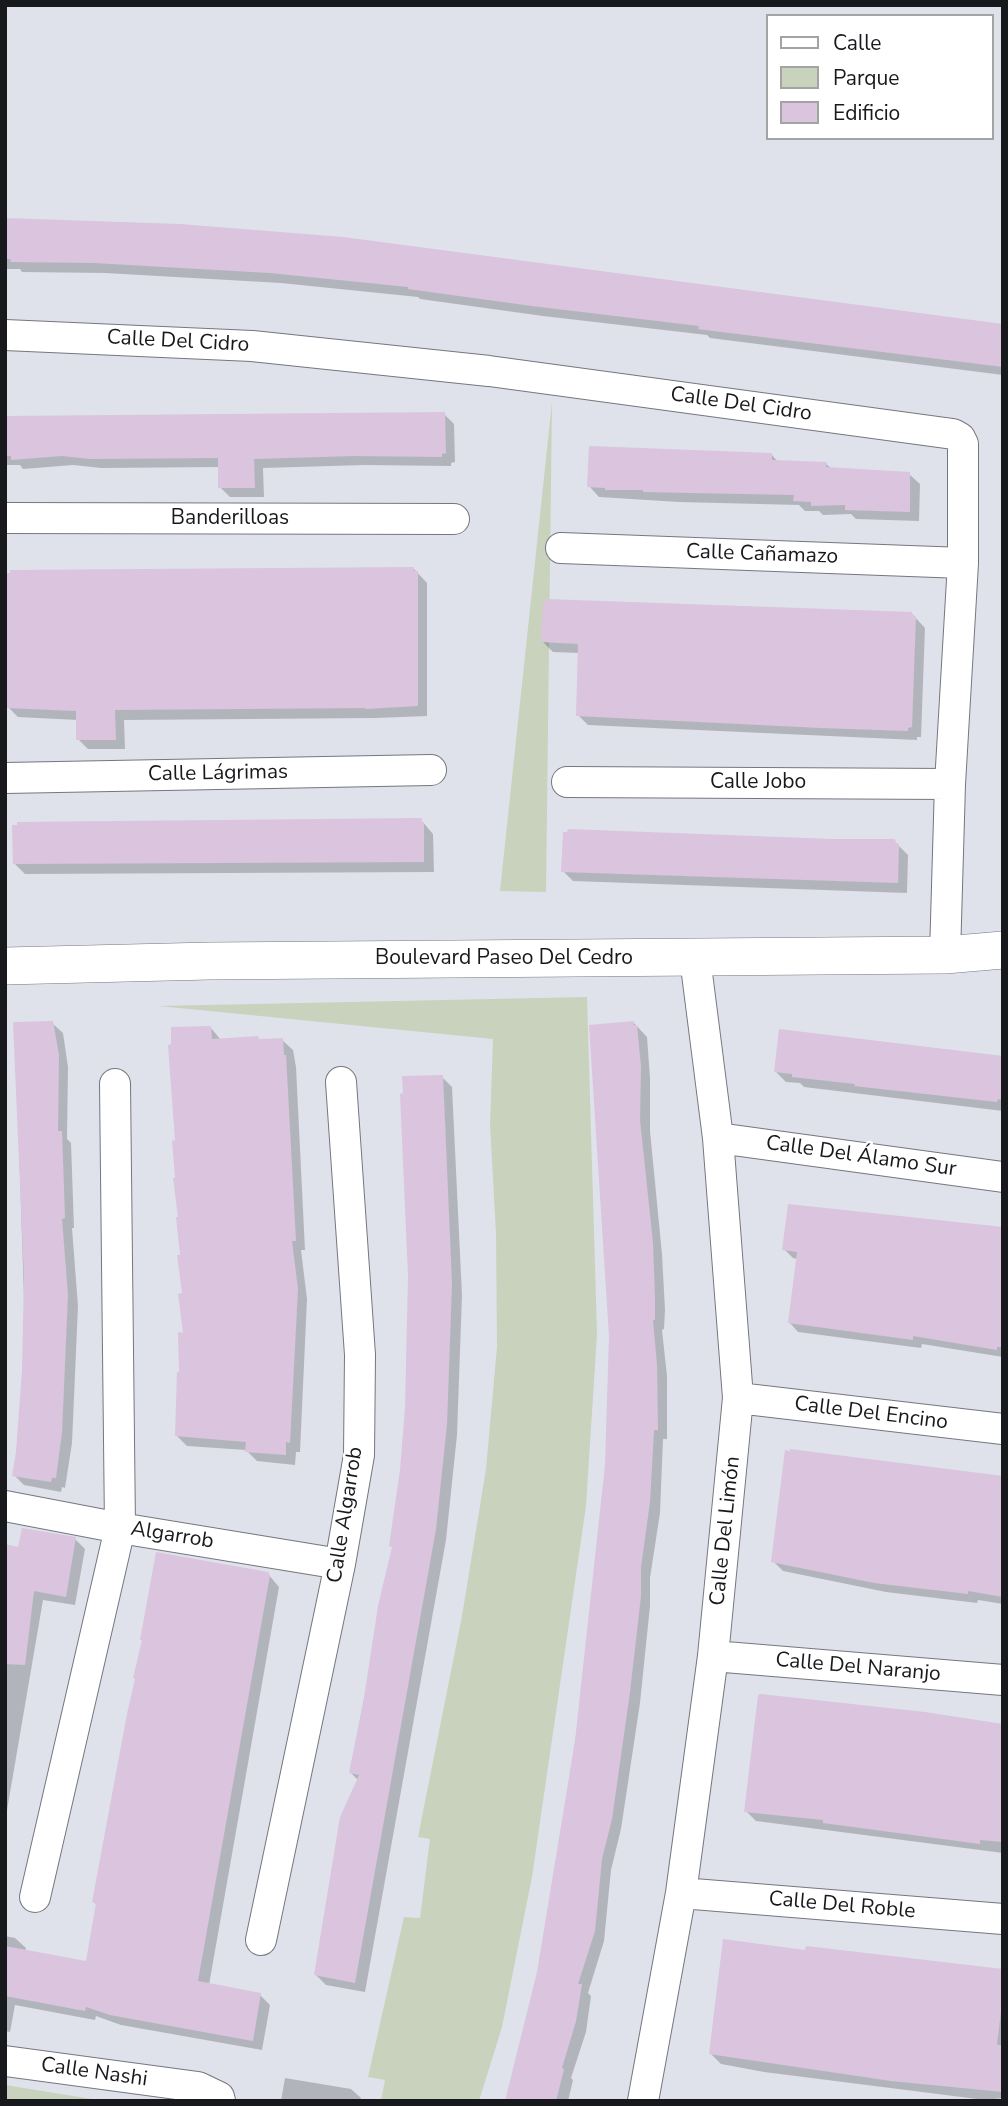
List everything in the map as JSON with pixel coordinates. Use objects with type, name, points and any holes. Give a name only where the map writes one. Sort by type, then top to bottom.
[{"type":"street","name":"Calle Del Cidro","points":[[5,335],[252,346],[489,371],[953,434],[960,438],[963,444],[963,563],[950,784],[945,955]]},
{"type":"street","name":"Banderilloas","points":[[5,519],[454,519]]},
{"type":"street","name":"Calle Cañamazo","points":[[561,548],[963,563]]},
{"type":"street","name":"Calle Lágrimas","points":[[5,778],[431,770]]},
{"type":"street","name":"Calle Jobo","points":[[567,782],[950,784]]},
{"type":"street","name":"Boulevard Paseo Del Cedro","points":[[5,966],[210,961],[945,955],[1003,950]]},
{"type":"street","name":"Calle Del Limón","points":[[643,2101],[681,1893],[713,1656],[738,1398],[718,1138],[695,958]]},
{"type":"street","name":"Calle Algarrob","points":[[261,1940],[340,1564],[359,1455],[360,1355],[341,1082]]},
{"type":"street","points":[[35,1897],[120,1528],[114,1084]]},
{"type":"street","name":"Calle Del Álamo Sur","points":[[718,1138],[1003,1177]]},
{"type":"street","name":"Calle Del Encino","points":[[738,1398],[1003,1429]]},
{"type":"street","name":"Algarrob","points":[[5,1506],[340,1564]]},
{"type":"street","name":"Calle Del Naranjo","points":[[713,1656],[1003,1679]]},
{"type":"street","name":"Calle Del Roble","points":[[681,1893],[1003,1919]]},
{"type":"street","name":"Calle Nashi","points":[[5,2061],[198,2087],[219,2097],[220,2101]]},
{"type":"green space","points":[[552,402],[546,892],[500,891]]},
{"type":"green space","points":[[587,997],[597,1334],[586,1506],[532,1877],[502,2027],[479,2101],[381,2101],[385,2080],[368,2077],[404,1917],[420,1918],[430,1839],[418,1837],[462,1616],[486,1469],[497,1347],[496,1233],[490,1124],[493,1039],[159,1006]]},
{"type":"green space","points":[[5,2085],[104,2101],[5,2101]]},
{"type":"building","points":[[5,218],[180,224],[343,237],[1003,324],[1003,367],[698,329],[699,326],[532,306],[408,287],[270,273],[94,263],[11,262],[10,259],[5,259]]},
{"type":"building","points":[[445,412],[446,453],[442,454],[442,457],[254,459],[255,488],[218,488],[218,458],[90,459],[62,456],[11,460],[11,456],[5,456],[5,416]]},
{"type":"building","points":[[589,446],[772,453],[772,460],[827,462],[826,467],[910,472],[910,512],[845,510],[845,505],[811,506],[811,502],[793,501],[794,495],[643,492],[587,487]]},
{"type":"building","points":[[414,567],[414,571],[418,571],[418,706],[365,709],[115,710],[116,740],[76,740],[76,711],[6,708],[6,573],[10,573],[10,570]]},
{"type":"building","points":[[546,599],[912,612],[912,615],[916,616],[912,727],[908,728],[908,731],[576,716],[578,644],[541,642],[543,602],[546,602]]},
{"type":"building","points":[[422,818],[424,862],[13,864],[12,825],[17,825],[17,822]]},
{"type":"building","points":[[568,829],[895,839],[899,844],[898,883],[561,872],[563,832]]},
{"type":"building","points":[[53,1021],[59,1055],[58,1131],[62,1131],[65,1218],[62,1219],[68,1295],[62,1432],[56,1478],[52,1478],[51,1482],[12,1476],[22,1370],[24,1278],[13,1022]]},
{"type":"building","points":[[634,1021],[634,1025],[637,1025],[641,1067],[640,1120],[653,1243],[658,1430],[654,1430],[650,1502],[641,1567],[641,1596],[630,1692],[612,1819],[602,1859],[595,1931],[578,1984],[582,1984],[576,2021],[562,2068],[564,2069],[556,2101],[505,2101],[537,1972],[575,1741],[605,1465],[609,1336],[589,1025]]},
{"type":"building","points":[[211,1026],[212,1039],[258,1036],[259,1039],[283,1038],[286,1055],[296,1241],[292,1241],[298,1289],[290,1443],[286,1442],[286,1455],[245,1452],[246,1442],[175,1436],[179,1372],[178,1332],[183,1333],[178,1294],[182,1293],[177,1255],[180,1255],[173,1178],[172,1140],[175,1141],[168,1045],[171,1044],[171,1027]]},
{"type":"building","points":[[779,1029],[1003,1056],[1003,1100],[998,1099],[997,1102],[854,1086],[855,1084],[792,1077],[792,1074],[774,1072]]},
{"type":"building","points":[[443,1075],[452,1284],[447,1424],[436,1529],[355,1983],[314,1975],[340,1817],[359,1775],[349,1773],[378,1606],[392,1547],[389,1546],[400,1470],[405,1408],[408,1276],[400,1094],[403,1093],[402,1076]]},
{"type":"building","points":[[788,1204],[1003,1227],[1003,1347],[997,1347],[997,1350],[913,1336],[913,1340],[788,1323],[797,1252],[782,1250]]},
{"type":"building","points":[[785,1450],[1003,1476],[1003,1597],[968,1591],[968,1594],[874,1583],[771,1562]]},
{"type":"building","points":[[22,1528],[76,1537],[66,1597],[34,1591],[25,1665],[5,1664],[5,1544],[18,1547]]},
{"type":"building","points":[[156,1552],[268,1572],[270,1575],[198,1981],[261,1993],[253,2041],[110,2015],[86,2007],[85,2011],[5,1996],[5,1946],[86,1961],[96,1903],[92,1902],[135,1679],[133,1678]]},
{"type":"building","points":[[758,1695],[925,1712],[1003,1724],[1003,1842],[980,1840],[980,1844],[823,1823],[823,1820],[744,1812]]},
{"type":"building","points":[[723,1939],[805,1950],[806,1946],[1003,1969],[997,2045],[1003,2045],[1003,2092],[891,2081],[709,2054]]}]
